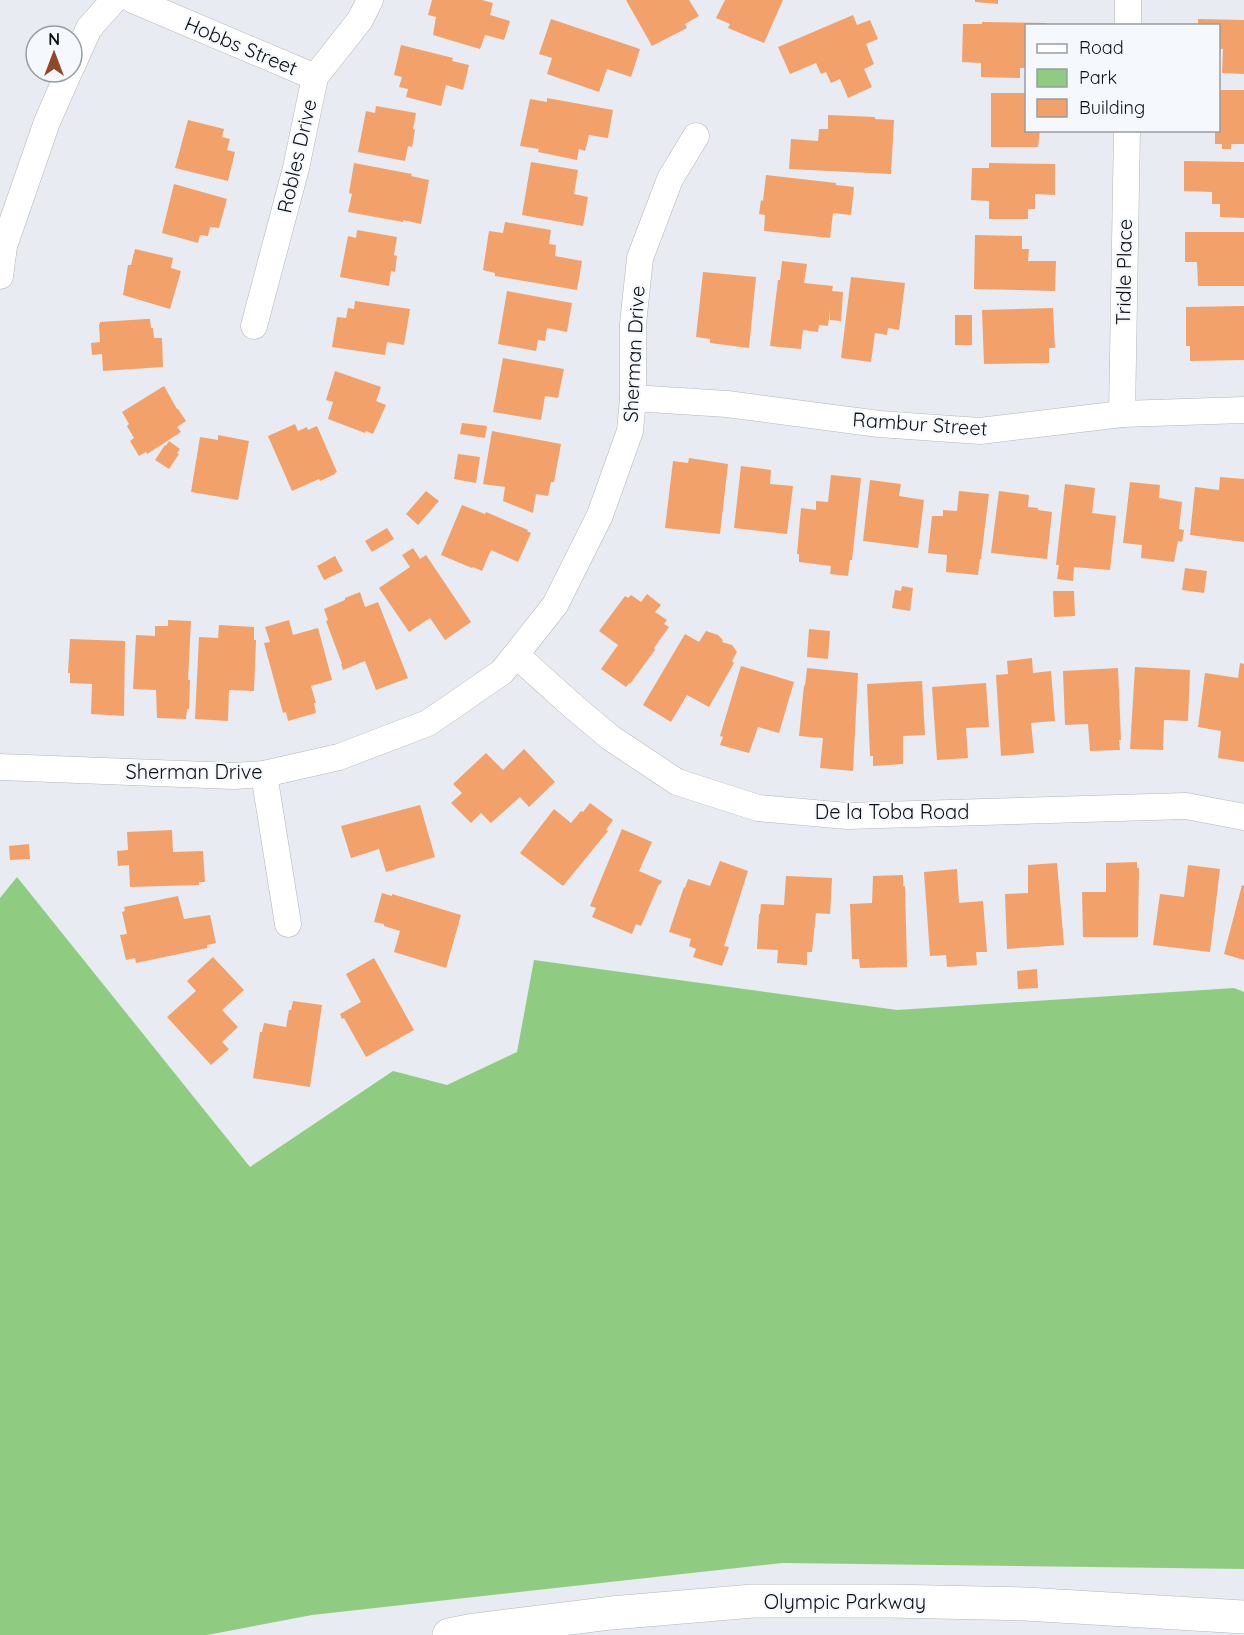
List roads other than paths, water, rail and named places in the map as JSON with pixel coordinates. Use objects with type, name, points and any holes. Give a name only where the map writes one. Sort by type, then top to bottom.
[{"type":"main road","name":"Olympic Parkway","points":[[449,1635],[611,1613],[753,1601],[1025,1604],[1244,1617]]},
{"type":"street","points":[[84,39],[89,28],[114,0]]},
{"type":"street","name":"Hobbs Street","points":[[133,0],[315,77]]},
{"type":"street","name":"Robles Drive","points":[[254,326],[296,168],[315,77],[360,20],[370,0]]},
{"type":"street","points":[[1128,0],[1128,24]]},
{"type":"street","points":[[0,276],[4,246],[46,122],[63,84]]},
{"type":"street","name":"Tridle Place","points":[[1122,414],[1126,132]]},
{"type":"street","name":"Sherman Drive","points":[[0,763],[234,776],[264,774],[339,757],[428,723],[502,672],[555,604],[600,515],[630,430],[633,398],[633,324],[640,258],[670,179],[696,136]]},
{"type":"street","name":"Rambur Street","points":[[633,398],[727,404],[879,424],[980,430],[1122,414],[1244,410]]},
{"type":"street","name":"De la Toba Road","points":[[516,655],[611,738],[677,782],[758,808],[847,816],[1186,806],[1244,818]]},
{"type":"street","points":[[264,774],[288,924]]}]
